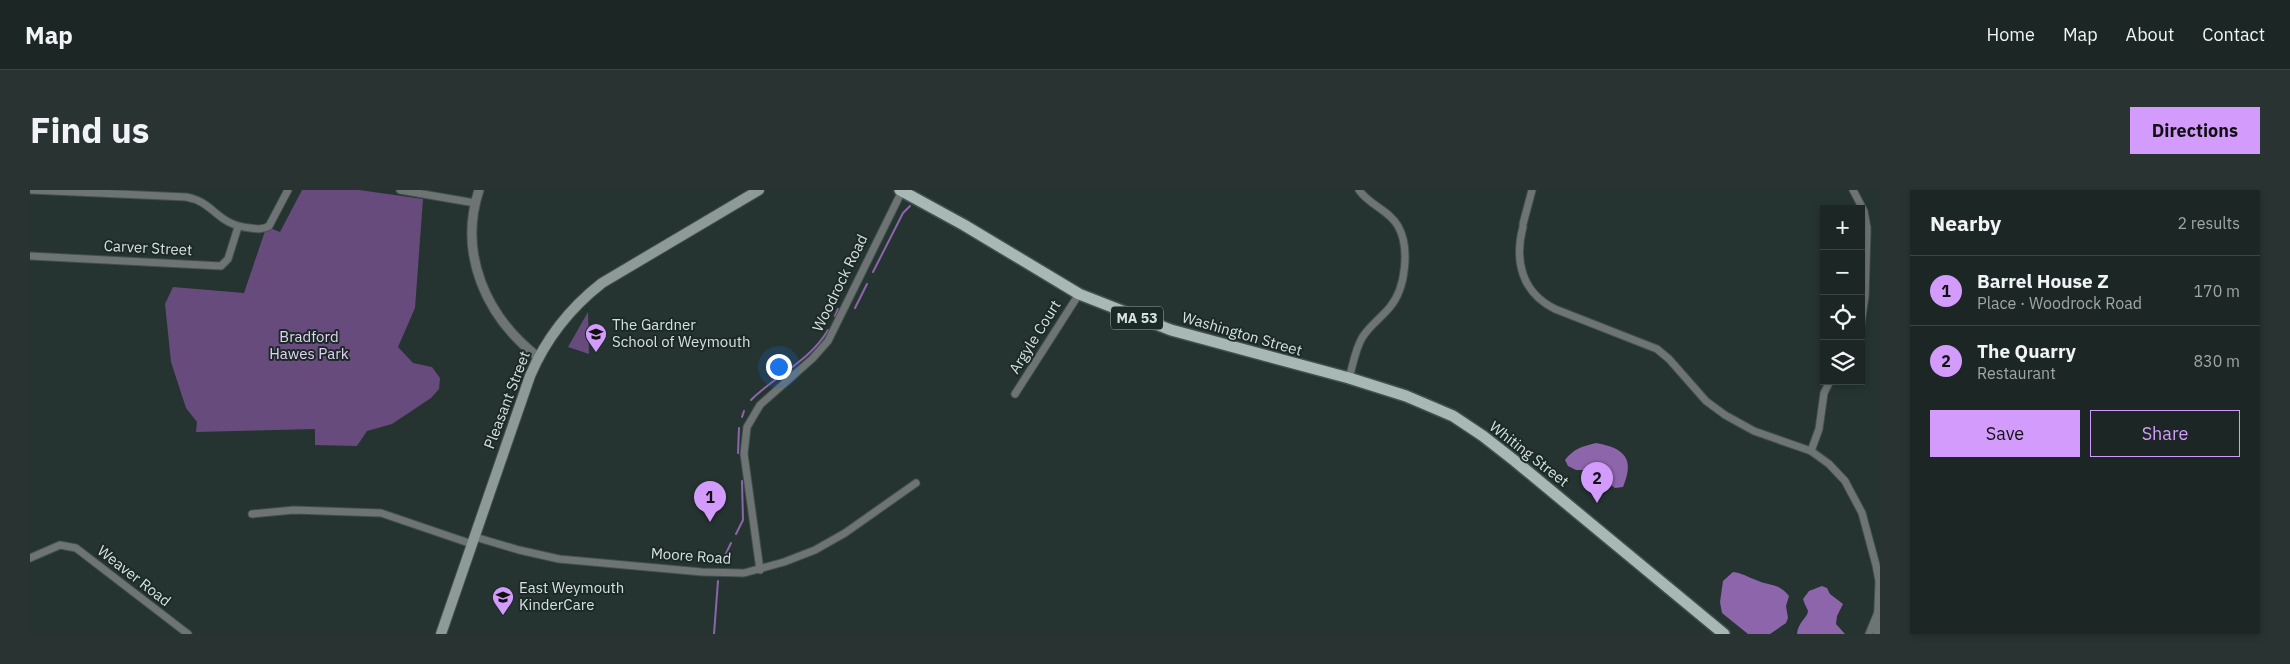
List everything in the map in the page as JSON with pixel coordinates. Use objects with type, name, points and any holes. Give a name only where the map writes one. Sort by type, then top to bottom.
[{"type":"main road","name":"Pleasant Street","points":[[441,634],[538,356],[565,317],[602,282],[759,190]]},
{"type":"main road","name":"Washington Street","points":[[901,191],[979,234],[1079,294],[1146,322],[1397,393]]},
{"type":"main road","name":"Whiting Street","points":[[1397,393],[1453,416],[1483,436],[1724,634]]},
{"type":"street","points":[[31,190],[186,197],[205,204],[219,217],[238,227],[260,229],[269,226],[288,190]]},
{"type":"street","points":[[400,190],[475,203]]},
{"type":"street","points":[[479,190],[472,215],[471,245],[473,259],[489,299],[517,338],[538,356]]},
{"type":"street","points":[[1349,378],[1362,338],[1392,306],[1397,296],[1404,264],[1403,238],[1398,224],[1387,212],[1365,198],[1359,190]]},
{"type":"street","points":[[1532,190],[1518,251],[1522,272],[1532,291],[1543,302],[1555,309],[1657,349],[1669,359],[1706,401],[1725,415],[1754,431],[1811,451],[1840,474],[1859,506],[1877,573],[1877,634]]},
{"type":"street","points":[[1853,190],[1864,211],[1867,230],[1865,296]]},
{"type":"street","name":"Woodrock Road","points":[[760,570],[744,454],[748,427],[760,405],[812,359],[828,342],[901,191]]},
{"type":"street","name":"Carver Street","points":[[30,256],[220,266],[226,262],[238,227]]},
{"type":"street","name":"Argyle Court","points":[[1015,394],[1079,294]]},
{"type":"street","points":[[1811,451],[1819,429],[1824,393],[1828,385]]},
{"type":"street","name":"Moore Road","points":[[252,514],[294,510],[384,513],[473,541],[559,559],[719,574],[760,570],[815,550],[916,484]]},
{"type":"street","name":"Weaver Road","points":[[30,558],[60,545],[76,548],[188,634]]},
{"type":"street","points":[[1869,634],[1878,612]]},
{"type":"green space","name":"Bradford Hawes Park","points":[[302,190],[359,190],[423,199],[415,308],[398,347],[413,363],[432,367],[440,378],[439,389],[431,398],[392,424],[367,431],[357,446],[315,445],[315,429],[196,432],[197,422],[186,408],[171,362],[165,304],[173,287],[244,293],[265,231],[270,228],[280,232]]},
{"type":"green space","points":[[588,312],[589,354],[568,347]]},
{"type":"shaded area","points":[[1596,443],[1614,448],[1625,456],[1628,469],[1623,487],[1615,488],[1591,470],[1576,470],[1568,466],[1565,460],[1571,453]]},
{"type":"shaded area","points":[[1733,572],[1782,589],[1789,596],[1786,606],[1788,618],[1786,623],[1770,634],[1748,634],[1722,613],[1720,602],[1723,581]]},
{"type":"shaded area","points":[[1822,586],[1827,588],[1830,594],[1843,604],[1837,616],[1836,624],[1845,634],[1797,634],[1799,626],[1808,611],[1803,599],[1809,591]]},
{"type":"waterway","points":[[873,272],[903,213],[910,206]]},
{"type":"waterway","points":[[855,308],[867,284]]},
{"type":"waterway","points":[[835,316],[838,309]]},
{"type":"waterway","points":[[751,400],[812,350],[828,330]]},
{"type":"waterway","points":[[742,417],[744,411]]},
{"type":"waterway","points":[[738,453],[739,428]]},
{"type":"waterway","points":[[736,534],[743,520],[742,481]]},
{"type":"waterway","points":[[721,564],[731,543]]},
{"type":"waterway","points":[[714,634],[718,581]]},
{"type":"place","name":"The Gardner School of Weymouth","points":[[596,353]]},
{"type":"place","name":"The Quarry","points":[[1597,503]]},
{"type":"place","name":"Barrel House Z","points":[[710,522]]},
{"type":"place","name":"East Weymouth KinderCare","points":[[503,616]]}]
